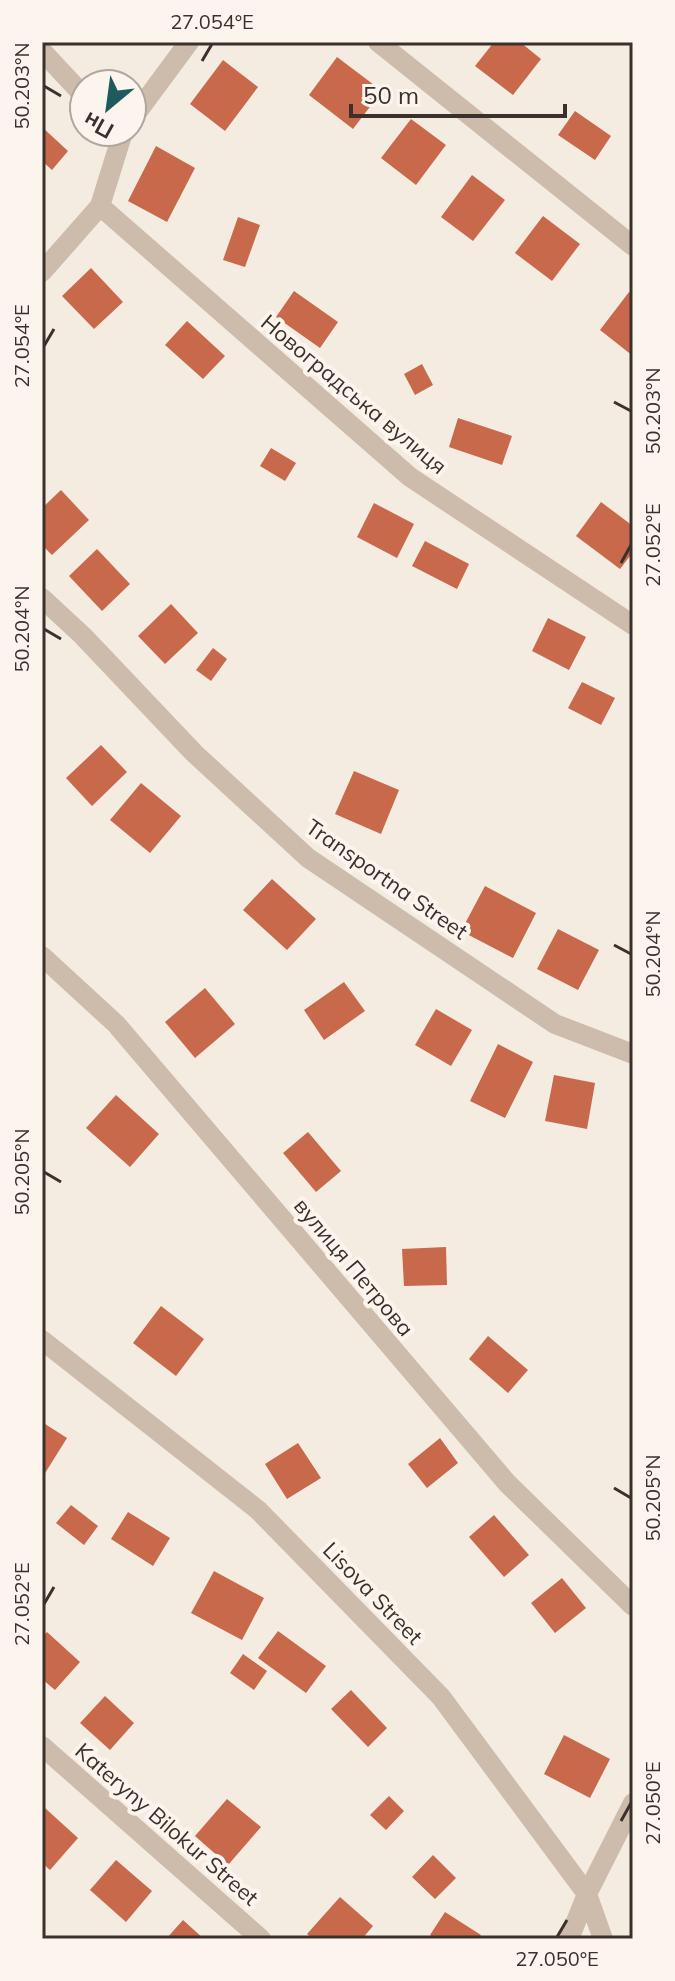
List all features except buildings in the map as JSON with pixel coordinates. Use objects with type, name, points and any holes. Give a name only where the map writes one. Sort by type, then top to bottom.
[{"type":"street","points":[[148,97],[189,42]]},
{"type":"street","points":[[378,42],[633,246]]},
{"type":"street","points":[[42,51],[68,79]]},
{"type":"street","points":[[42,272],[100,206],[118,148]]},
{"type":"street","name":"Новоградська вулиця","points":[[100,206],[410,477],[633,625]]},
{"type":"street","name":"Transportna Street","points":[[42,598],[83,636],[194,753],[308,858],[555,1024],[633,1054]]},
{"type":"street","name":"вулиця Петрова","points":[[42,956],[116,1024],[507,1483],[633,1606]]},
{"type":"street","name":"Lisova Street","points":[[42,1340],[269,1521],[441,1697],[587,1894],[603,1939]]},
{"type":"street","name":"Kateryny Bilokur Street","points":[[42,1746],[261,1939]]},
{"type":"street","points":[[569,1939],[587,1894],[633,1803]]}]
